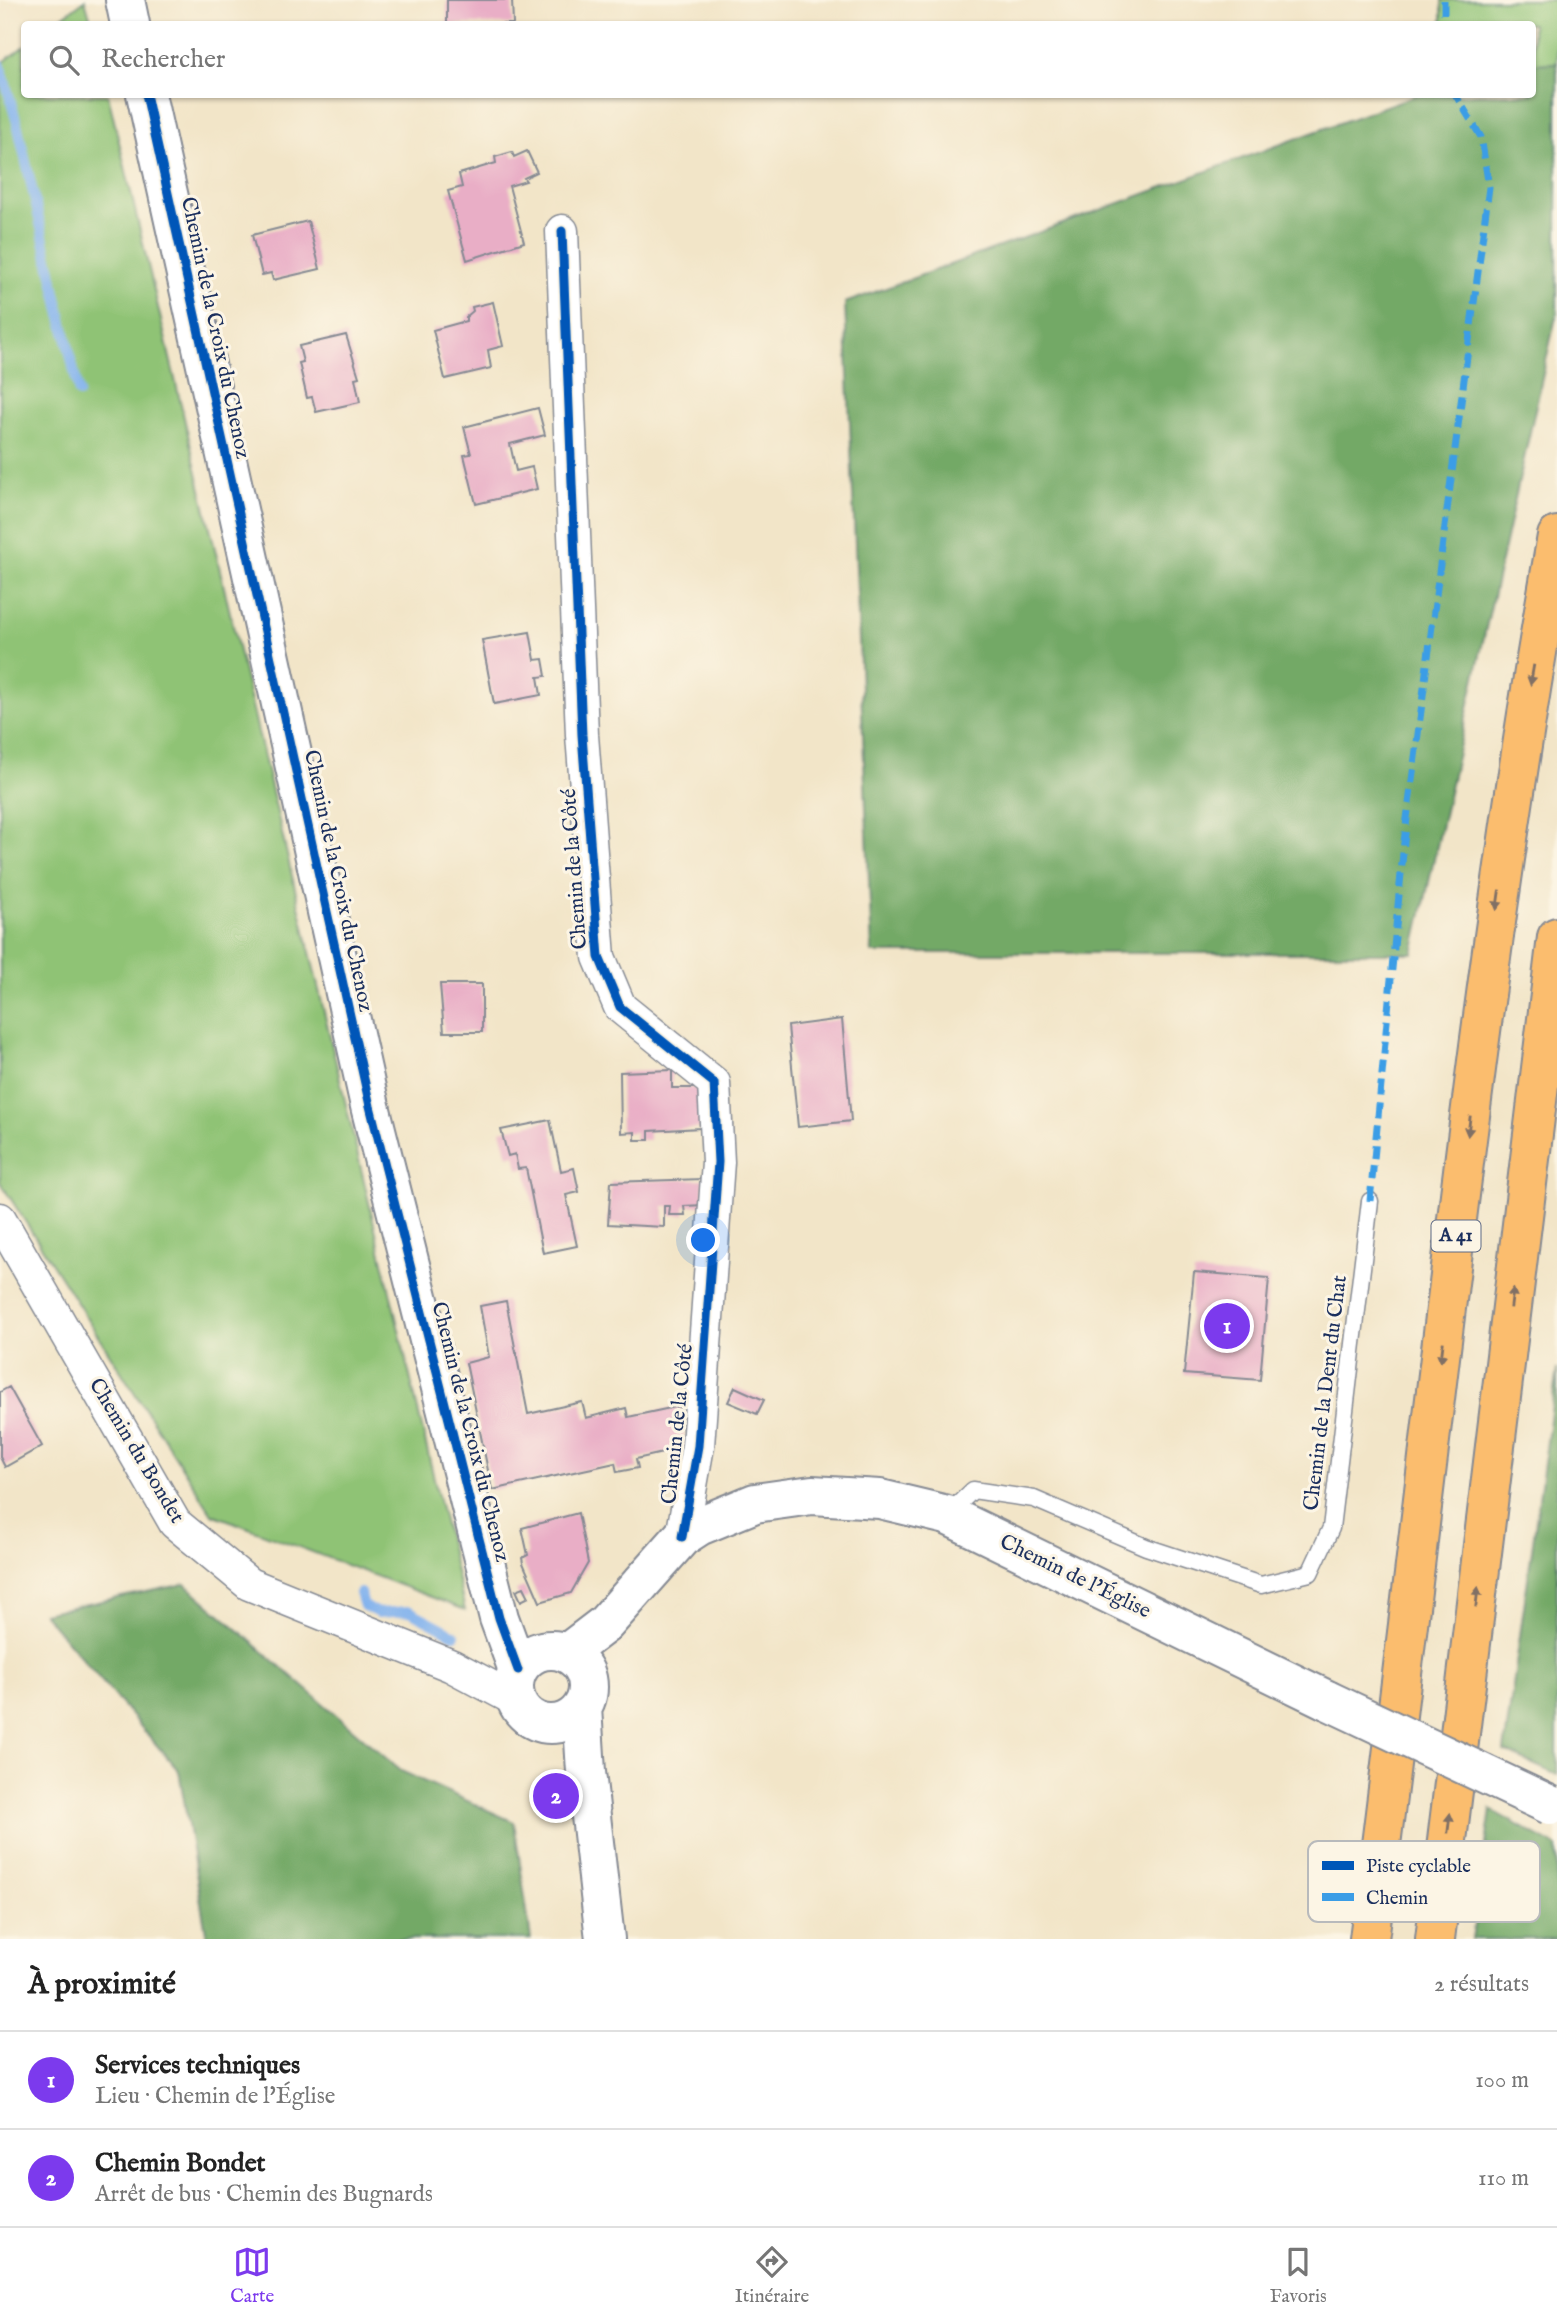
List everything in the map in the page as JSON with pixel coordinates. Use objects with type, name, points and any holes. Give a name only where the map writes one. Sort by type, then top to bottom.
[{"type":"highway","name":"A 41","points":[[1381,1841],[1493,934],[1513,789],[1557,536]]},
{"type":"highway","points":[[1447,1841],[1557,937]]},
{"type":"street","points":[[125,0],[129,21]]},
{"type":"street","name":"Chemin de la Croix du Chenoz","points":[[147,98],[370,1106],[499,1618],[539,1670],[522,1712],[533,1720],[570,1716]]},
{"type":"street","name":"Chemin de la Côté","points":[[562,231],[582,734],[598,957],[620,1007],[714,1083],[718,1162],[699,1432],[682,1537]]},
{"type":"street","name":"Chemin du Bondet","points":[[0,1219],[175,1522],[249,1584],[452,1666],[539,1670]]},
{"type":"street","name":"Chemin de l'Église","points":[[539,1670],[604,1625],[682,1537],[699,1526],[754,1503],[812,1495],[880,1499],[947,1515],[1554,1807]]},
{"type":"street","points":[[539,1670],[588,1692],[570,1716],[586,1772],[605,1939]]},
{"type":"lane","name":"Chemin de la Dent du Chat","points":[[947,1515],[973,1490],[1034,1499],[1146,1548],[1261,1585],[1310,1573],[1331,1528],[1370,1201]]},
{"type":"green space","points":[[85,0],[91,21],[57,21]]},
{"type":"green space","points":[[1442,0],[1557,0],[1557,63],[1536,64],[1536,21],[1442,21]]},
{"type":"green space","points":[[21,48],[21,98],[109,98],[465,1610],[212,1514],[0,1182],[0,65]]},
{"type":"green space","points":[[1557,63],[1557,312],[1413,953],[872,953],[845,303],[1408,98],[1536,98],[1536,64]]},
{"type":"green space","points":[[1557,1369],[1557,1775],[1504,1751]]},
{"type":"green space","points":[[185,1584],[401,1771],[514,1822],[531,1939],[207,1939],[179,1771],[43,1613]]},
{"type":"green space","points":[[1491,1810],[1557,1847],[1557,1939],[1472,1939],[1475,1922],[1540,1922],[1540,1841],[1486,1841]]},
{"type":"building","points":[[447,0],[512,0],[513,21],[447,21]]},
{"type":"building","points":[[527,151],[537,172],[524,178],[526,181],[509,186],[524,242],[467,260],[448,191],[462,187],[459,174],[496,163],[495,157],[512,152],[514,157]]},
{"type":"building","points":[[308,221],[320,269],[273,280],[271,273],[262,275],[252,235]]},
{"type":"building","points":[[493,302],[503,346],[488,350],[491,368],[445,379],[433,330],[466,321],[466,317],[473,311],[472,307]]},
{"type":"building","points":[[346,335],[359,377],[355,378],[360,402],[316,412],[312,397],[307,398],[299,363],[303,362],[299,346]]},
{"type":"building","points":[[538,408],[545,435],[510,444],[516,471],[532,467],[537,489],[476,504],[464,455],[471,454],[464,427]]},
{"type":"building","points":[[530,632],[535,660],[543,659],[546,676],[538,677],[541,695],[494,704],[482,640]]},
{"type":"building","points":[[440,984],[482,984],[482,1032],[444,1032]]},
{"type":"building","points":[[842,1019],[851,1121],[798,1127],[788,1026]]},
{"type":"building","points":[[672,1070],[672,1088],[700,1088],[700,1128],[649,1131],[649,1140],[635,1140],[635,1132],[621,1133],[620,1072]]},
{"type":"building","points":[[550,1120],[561,1171],[574,1168],[579,1192],[566,1195],[577,1246],[543,1253],[526,1168],[518,1169],[515,1154],[508,1156],[501,1130]]},
{"type":"building","points":[[703,1179],[704,1205],[684,1206],[685,1215],[669,1215],[670,1206],[664,1206],[664,1227],[608,1224],[611,1182]]},
{"type":"building","points":[[1194,1272],[1269,1278],[1260,1380],[1184,1374]]},
{"type":"building","points":[[506,1301],[528,1414],[582,1402],[586,1418],[626,1408],[628,1417],[680,1406],[685,1448],[636,1459],[638,1468],[617,1472],[615,1463],[492,1490],[466,1363],[489,1357],[480,1306]]},
{"type":"building","points":[[9,1387],[42,1446],[5,1467],[0,1457],[0,1392]]},
{"type":"building","points":[[735,1387],[764,1400],[757,1414],[728,1402]]},
{"type":"building","points":[[578,1513],[588,1563],[571,1593],[540,1602],[523,1563],[522,1558],[528,1555],[522,1528]]},
{"type":"building","points":[[524,1587],[529,1597],[521,1601],[516,1590]]},
{"type":"waterway","points":[[0,64],[17,123],[79,393]]},
{"type":"waterway","points":[[360,1593],[364,1606],[378,1613],[410,1611],[455,1635]]},
{"type":"marked path","points":[[1444,0],[1444,21]]},
{"type":"marked path","points":[[1370,1201],[1404,842],[1489,187],[1481,137],[1457,98]]},
{"type":"cycle path","points":[[147,98],[370,1106],[499,1618],[518,1670]]},
{"type":"cycle path","points":[[562,231],[582,735],[599,957],[620,1007],[714,1083],[718,1162],[698,1446],[682,1537]]},
{"type":"place","name":"Services techniques","points":[[1227,1326]]},
{"type":"place","name":"Chemin Bondet","points":[[556,1796]]}]
